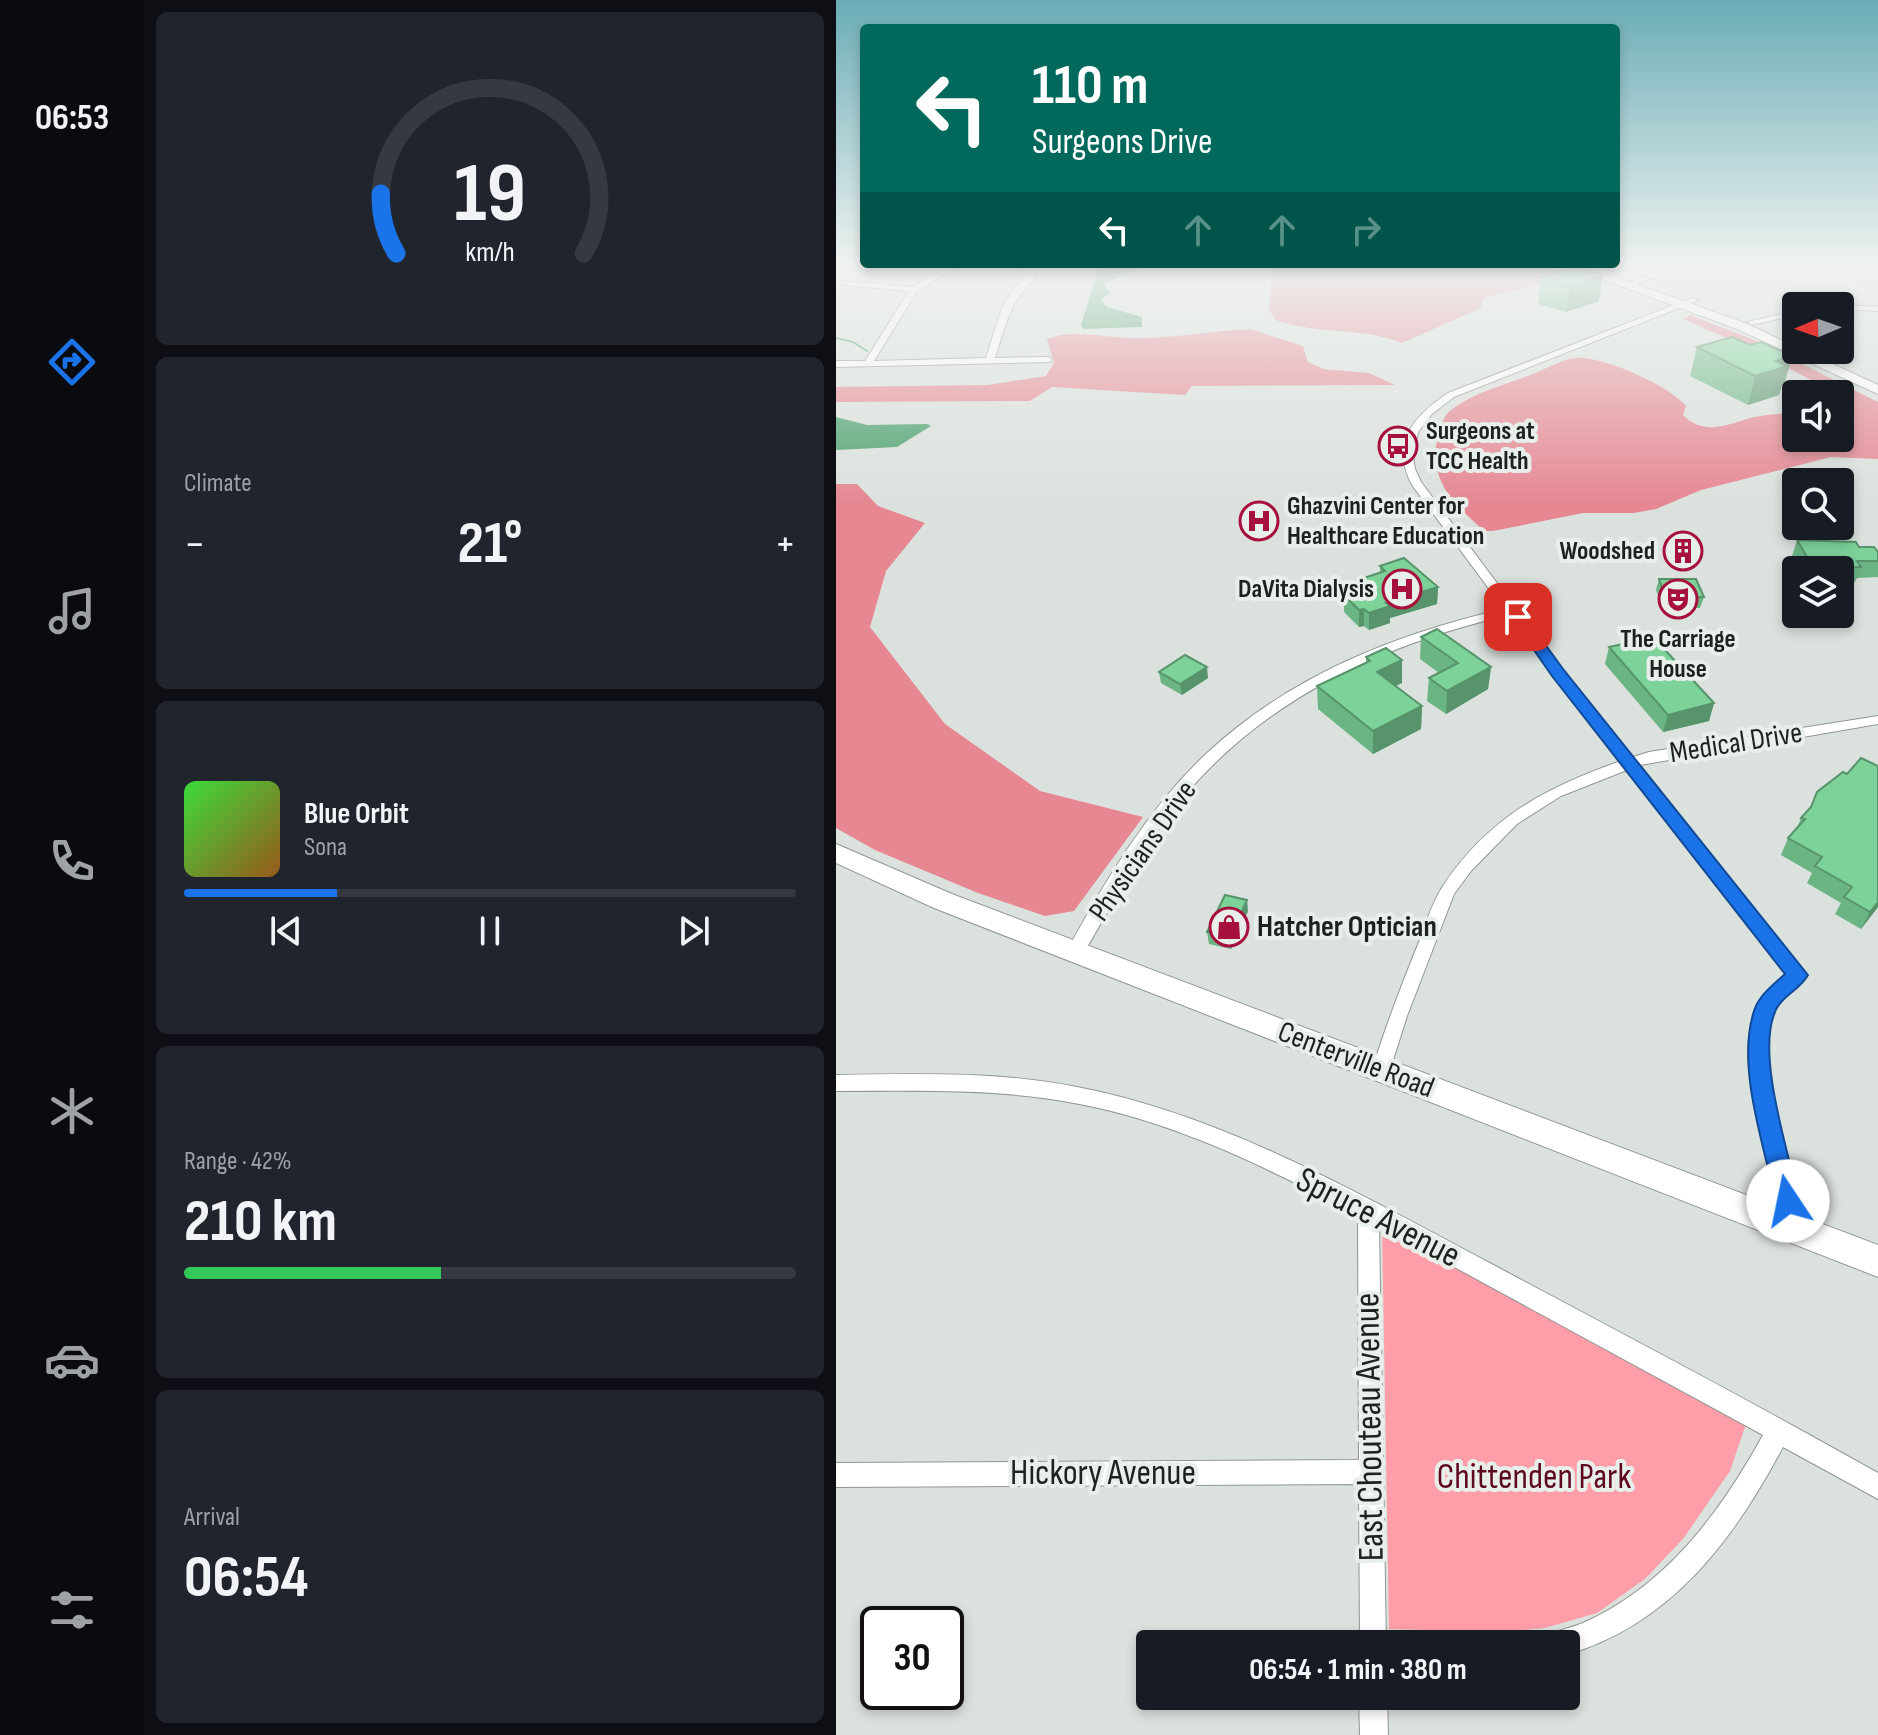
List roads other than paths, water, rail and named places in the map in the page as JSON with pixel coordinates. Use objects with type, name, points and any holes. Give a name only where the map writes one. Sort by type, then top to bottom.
[{"type":"street","points":[[868,363],[880,343]]},
{"type":"street","points":[[990,361],[997,343]]},
{"type":"street","points":[[1585,343],[1451,395],[1417,422],[1407,450],[1411,474],[1558,672],[1798,975],[1773,996],[1764,1011],[1758,1046],[1760,1073],[1786,1191],[1785,1224]]},
{"type":"street","points":[[1780,343],[1878,390]]},
{"type":"street","points":[[836,364],[1048,360]]},
{"type":"street","points":[[1845,364],[1878,380]]},
{"type":"street","name":"Physicians Drive","points":[[1076,951],[1138,848],[1177,794],[1229,742],[1255,721],[1314,681],[1374,652],[1451,624],[1514,610]]},
{"type":"street","name":"Medical Drive","points":[[1381,1070],[1441,905],[1465,867],[1501,829],[1534,805],[1579,781],[1649,757],[1878,720]]},
{"type":"street","name":"Centerville Road","points":[[836,853],[943,901],[1878,1261]]},
{"type":"street","name":"Spruce Avenue","points":[[836,1083],[961,1084],[1076,1095],[1182,1126],[1243,1150],[1368,1210],[1779,1430],[1878,1487]]},
{"type":"street","name":"East Chouteau Avenue","points":[[1368,1210],[1373,1630]]},
{"type":"street","points":[[1580,1637],[1598,1631],[1686,1569],[1740,1502],[1779,1430]]},
{"type":"street","name":"Hickory Avenue","points":[[836,1475],[1371,1472]]},
{"type":"street","points":[[1373,1710],[1374,1735]]},
{"type":"waterway","points":[[855,343],[867,351]]},
{"type":"place","name":"Surgeons at TCC Health","points":[[1398,446]]},
{"type":"place","name":"Ghazvini Center for Healthcare Education","points":[[1259,521]]},
{"type":"place","name":"Woodshed","points":[[1683,551]]},
{"type":"place","name":"DaVita Dialysis","points":[[1402,589]]},
{"type":"place","name":"The Carriage House","points":[[1678,599]]},
{"type":"place","name":"Hatcher Optician","points":[[1229,927]]},
{"type":"park label","name":"Chittenden Park","points":[[1534,1477]]}]
